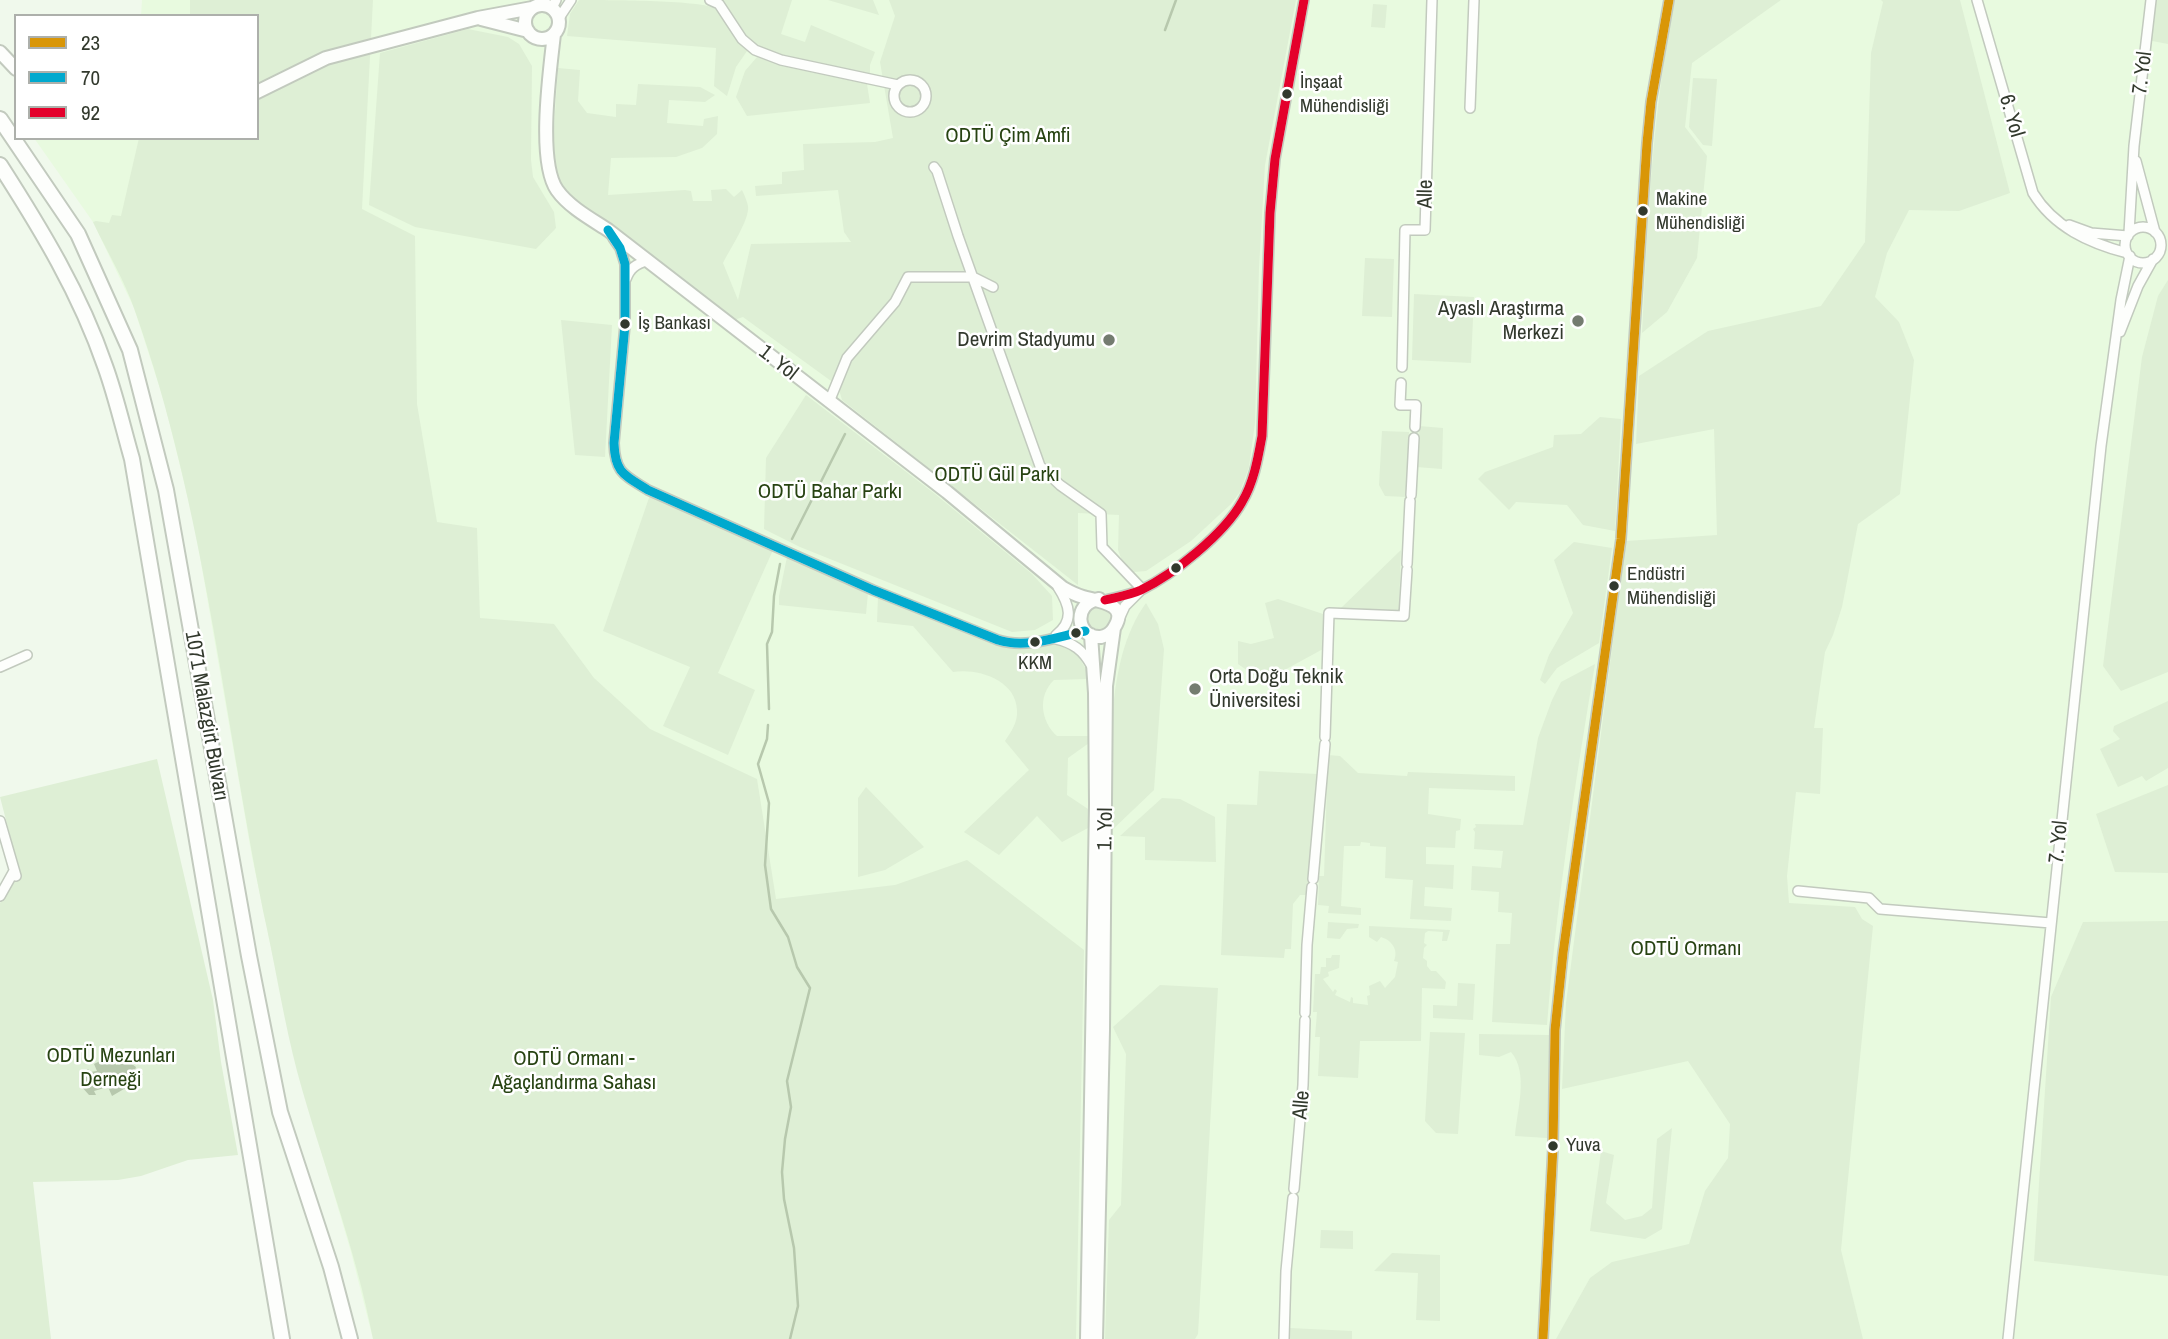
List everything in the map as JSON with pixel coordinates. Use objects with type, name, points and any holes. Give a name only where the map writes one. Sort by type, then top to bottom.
[{"type":"main road","name":"1071 Malazgirt Bulvarı","points":[[0,119],[14,140]]},
{"type":"main road","name":"1071 Malazgirt Bulvarı","points":[[14,140],[78,234],[130,350],[166,490],[246,943],[279,1112],[331,1267],[350,1339]]},
{"type":"main road","name":"1071 Malazgirt Bulvarı","points":[[0,165],[56,255],[80,303],[106,367],[132,459],[280,1339]]},
{"type":"street","points":[[259,91],[326,58],[478,18],[536,5],[554,6],[571,0]]},
{"type":"street","points":[[710,0],[719,4],[742,39],[755,50],[781,60],[898,85]]},
{"type":"street","points":[[608,230],[625,264],[622,365],[614,443],[615,459],[620,472],[648,490],[706,516],[873,590],[995,639],[1017,644],[1088,633],[1106,635],[1115,626],[1125,606],[1141,589],[1175,568],[1226,523],[1242,502],[1256,468],[1262,436],[1270,213],[1275,159],[1304,0]]},
{"type":"street","name":"Alle","points":[[1402,367],[1405,230],[1425,230],[1432,0]]},
{"type":"street","points":[[1470,108],[1474,0]]},
{"type":"street","points":[[1543,1339],[1553,1147],[1555,1030],[1563,953],[1621,539],[1650,102],[1669,0]]},
{"type":"street","name":"6. Yol","points":[[1977,0],[2033,192],[2046,211],[2077,235],[2128,255]]},
{"type":"street","name":"7. Yol","points":[[2008,1339],[2101,446],[2128,255],[2125,244],[2129,235],[2134,146],[2151,0]]},
{"type":"street","points":[[536,5],[525,21],[550,71]]},
{"type":"street","points":[[478,18],[550,38],[558,30],[554,6]]},
{"type":"street","name":"1. Yol","points":[[554,34],[550,71],[548,162],[557,190],[569,203],[608,230],[947,492],[1054,581],[1070,592],[1102,600]]},
{"type":"street","points":[[0,50],[14,67]]},
{"type":"street","name":"7. Yol","points":[[2114,346],[2138,286],[2161,245],[2161,237],[2140,182],[2134,146]]},
{"type":"street","points":[[934,167],[1040,466],[1060,485],[1101,514],[1102,547],[1141,589]]},
{"type":"street","points":[[2060,223],[2091,233],[2129,235],[2145,227],[2161,237]]},
{"type":"street","points":[[2128,255],[2143,263],[2168,254]]},
{"type":"street","points":[[625,281],[630,270],[647,261]]},
{"type":"street","points":[[829,402],[847,358],[895,302],[908,277],[973,277],[993,287]]},
{"type":"street","points":[[1401,383],[1400,405],[1416,405],[1415,427]]},
{"type":"street","name":"Alle","points":[[1284,1339],[1286,1270],[1303,1085],[1307,945],[1325,740],[1329,613],[1404,616],[1414,438]]},
{"type":"street","points":[[1048,639],[1064,628],[1069,619],[1066,601],[1054,581]]},
{"type":"street","points":[[1088,633],[1082,626],[1080,613],[1087,603],[1141,589]]},
{"type":"street","points":[[1102,600],[1115,608],[1115,626]]},
{"type":"street","name":"1. Yol","points":[[1096,1339],[1100,856],[1106,686],[1115,626]]},
{"type":"street","name":"1. Yol","points":[[1088,633],[1094,674],[1100,856]]},
{"type":"street","points":[[1048,639],[1066,641],[1080,649],[1086,655],[1094,674]]},
{"type":"street","points":[[0,667],[27,655]]},
{"type":"street","points":[[0,821],[15,874],[0,896]]},
{"type":"street","points":[[1798,891],[1868,898],[1880,909],[2051,923]]},
{"type":"street","name":"1. Yol","points":[[1087,1339],[1098,1030]]},
{"type":"shaded area","name":"Orta Doğu Teknik Üniversitesi","points":[[142,0],[2168,0],[2168,1339],[373,1339],[351,1252],[297,1069],[252,857],[194,522],[164,401],[134,308],[93,222],[35,140],[259,140],[259,14],[141,14]]},
{"type":"shaded area","points":[[110,1056],[116,1065],[129,1062],[136,1067],[132,1079],[127,1082],[129,1086],[112,1096],[108,1087],[94,1091],[96,1095],[89,1095],[81,1086],[81,1075],[88,1069],[90,1072],[97,1071],[94,1064]]},
{"type":"green space","name":"ODTÜ Ormanı - Ağaçlandırma Sahası","points":[[190,0],[373,0],[362,209],[415,236],[417,404],[437,522],[477,528],[480,618],[554,624],[594,678],[650,729],[757,779],[776,899],[895,885],[967,860],[1084,950],[1076,1339],[373,1339],[357,1271],[306,1104],[289,1036],[252,852],[197,540],[180,463],[135,311],[93,222],[109,223],[112,215],[121,216],[139,140],[259,140],[259,14],[190,14]]},
{"type":"green space","points":[[579,0],[671,2],[714,8],[747,51],[736,67],[727,96],[714,86],[716,48],[567,36],[570,14]]},
{"type":"green space","points":[[720,0],[792,0],[781,34],[805,42],[811,25],[875,52],[870,74],[767,51],[752,41]]},
{"type":"green space","points":[[828,0],[873,0],[879,15]]},
{"type":"green space","points":[[889,0],[1296,0],[1265,165],[1255,423],[1249,467],[1240,492],[1231,504],[1191,541],[1146,571],[1134,572],[1124,566],[1118,550],[1119,515],[1078,513],[1078,585],[842,400],[838,386],[743,317],[731,321],[585,209],[558,185],[554,170],[553,142],[558,68],[580,70],[578,101],[587,113],[616,117],[616,104],[636,105],[638,84],[700,87],[715,95],[705,102],[669,100],[667,123],[703,126],[704,119],[718,116],[717,134],[702,148],[676,157],[611,158],[608,195],[685,190],[691,191],[693,201],[712,201],[711,190],[726,189],[734,197],[742,190],[748,204],[748,212],[723,263],[738,300],[751,244],[851,242],[844,232],[838,190],[756,196],[755,186],[782,184],[782,172],[804,170],[803,144],[875,142],[893,138],[880,62],[895,16]]},
{"type":"green space","points":[[1675,0],[1781,0],[1692,63],[1685,127],[1707,156],[1697,258],[1667,312],[1642,333],[1656,124]]},
{"type":"green space","name":"ODTÜ Ormanı","points":[[1881,0],[1960,0],[2010,193],[1959,211],[1909,210],[1887,253],[1875,297],[1899,322],[1914,360],[1900,494],[1858,524],[1842,607],[1825,652],[1814,728],[1823,728],[1820,794],[1796,792],[1787,876],[1789,903],[1855,907],[1862,919],[1873,926],[1841,1250],[1863,1339],[1556,1339],[1590,1278],[1612,1262],[1689,1244],[1705,1191],[1728,1158],[1730,1124],[1688,1061],[1562,1089],[1566,1003],[1626,541],[1717,535],[1714,429],[1636,444],[1639,376],[1708,331],[1821,306],[1865,242],[1871,53],[1883,2]]},
{"type":"green space","points":[[2151,0],[2168,0],[2168,44],[2147,40]]},
{"type":"green space","points":[[1373,4],[1387,5],[1385,28],[1371,27]]},
{"type":"green space","points":[[468,29],[508,37],[519,44],[532,66],[533,177],[554,212],[556,228],[536,249],[415,227],[369,205],[380,53]]},
{"type":"green space","points":[[757,57],[777,65],[867,84],[870,103],[747,116],[736,97],[745,71]]},
{"type":"green space","points":[[1693,78],[1717,79],[1712,146],[1703,145],[1689,127]]},
{"type":"green space","points":[[1365,258],[1394,259],[1392,317],[1362,316]]},
{"type":"green space","points":[[2168,280],[2168,672],[2121,691],[2103,666],[2142,357],[2158,296]]},
{"type":"green space","points":[[1414,294],[1474,297],[1471,363],[1412,360]]},
{"type":"green space","points":[[561,320],[612,325],[605,457],[575,455]]},
{"type":"green space","name":"ODTÜ Bahar Parkı","points":[[806,395],[935,494],[1032,574],[1052,596],[1053,620],[1035,630],[1012,632],[800,547],[764,529],[766,458]]},
{"type":"green space","points":[[1600,417],[1621,419],[1615,531],[1583,525],[1567,505],[1516,502],[1509,510],[1478,479],[1485,472],[1553,447],[1554,435],[1581,434]]},
{"type":"green space","points":[[1419,426],[1443,428],[1442,469],[1416,467]]},
{"type":"green space","points":[[1382,431],[1409,432],[1406,497],[1385,496],[1379,485]]},
{"type":"green space","points":[[650,495],[773,550],[718,673],[755,690],[728,755],[663,726],[690,667],[603,631]]},
{"type":"green space","points":[[1574,542],[1612,548],[1599,643],[1557,668],[1545,684],[1540,680],[1549,655],[1573,613],[1554,560]]},
{"type":"green space","points":[[1401,550],[1399,610],[1340,609]]},
{"type":"green space","points":[[787,557],[868,593],[866,614],[779,605]]},
{"type":"green space","points":[[878,597],[998,646],[1023,648],[1059,644],[1077,654],[1087,671],[1087,679],[1054,680],[1045,694],[1043,709],[1047,724],[1057,736],[1088,736],[1089,743],[1068,758],[1067,795],[1088,809],[1088,828],[1062,842],[1037,816],[999,855],[964,832],[1029,770],[1005,741],[1016,719],[1015,700],[1010,691],[994,678],[973,672],[953,672],[913,626],[877,622]]},
{"type":"green space","points":[[1278,599],[1323,614],[1323,649],[1279,673],[1257,677],[1238,664],[1238,641],[1251,644],[1274,638],[1265,603]]},
{"type":"green space","points":[[1146,603],[1158,624],[1164,649],[1154,790],[1111,831],[1111,744],[1116,683],[1132,627]]},
{"type":"green space","points":[[1098,606],[1106,610],[1110,618],[1106,626],[1098,630],[1090,626],[1086,618],[1090,610]]},
{"type":"green space","points":[[1595,664],[1561,889],[1547,1025],[1492,1022],[1496,944],[1510,944],[1512,913],[1498,912],[1499,892],[1471,890],[1472,866],[1501,868],[1503,851],[1474,849],[1473,829],[1475,824],[1523,825],[1538,738],[1552,700],[1561,682]]},
{"type":"green space","points":[[2168,701],[2168,768],[2146,781],[2142,776],[2118,787],[2100,749],[2120,739],[2113,731],[2114,726]]},
{"type":"green space","points":[[1328,755],[1340,756],[1358,773],[1515,776],[1515,791],[1429,788],[1428,814],[1461,819],[1460,830],[1456,831],[1455,848],[1426,847],[1426,864],[1454,865],[1453,889],[1425,887],[1424,906],[1452,908],[1451,921],[1410,919],[1413,880],[1385,878],[1386,847],[1370,846],[1370,843],[1344,846],[1341,906],[1361,908],[1361,915],[1328,913],[1329,906],[1318,905],[1319,876],[1324,876]]},
{"type":"green space","name":"ODTÜ Mezunları Derneği","points":[[157,759],[213,1000],[238,1155],[188,1160],[141,1176],[118,1180],[33,1182],[51,1339],[0,1339],[0,903],[19,870],[0,797]]},
{"type":"green space","points":[[1259,771],[1317,774],[1308,895],[1300,895],[1293,904],[1291,949],[1285,949],[1284,958],[1221,955],[1227,804],[1257,805]]},
{"type":"green space","points":[[2168,785],[2168,873],[2115,872],[2096,814]]},
{"type":"green space","points":[[866,787],[924,847],[885,870],[858,877],[858,798]]},
{"type":"green space","points":[[1162,798],[1180,799],[1215,817],[1216,862],[1145,860],[1145,837],[1120,836]]},
{"type":"green space","points":[[2168,921],[2168,1276],[2034,1261],[2051,997],[2083,922]]},
{"type":"green space","points":[[1328,922],[1359,924],[1358,928],[1347,929],[1340,939],[1327,938]]},
{"type":"green space","points":[[1369,926],[1450,930],[1447,941],[1442,941],[1443,932],[1428,931],[1425,933],[1424,943],[1427,945],[1423,958],[1431,971],[1436,971],[1446,982],[1445,989],[1422,988],[1421,1041],[1360,1041],[1358,1078],[1318,1076],[1320,1037],[1315,1037],[1317,1012],[1313,1012],[1315,974],[1320,974],[1321,967],[1326,967],[1326,958],[1340,955],[1339,968],[1328,972],[1329,976],[1323,979],[1333,992],[1335,989],[1337,991],[1335,995],[1350,1002],[1351,997],[1353,1003],[1368,1005],[1369,986],[1380,981],[1385,988],[1395,977],[1398,962],[1394,961],[1393,946],[1381,937],[1377,942],[1369,937]]},
{"type":"green space","points":[[1458,983],[1475,984],[1473,1020],[1433,1018],[1433,1005],[1457,1006]]},
{"type":"green space","points":[[1160,985],[1218,988],[1198,1334],[1195,1339],[1105,1339],[1109,1220],[1121,1205],[1126,1054],[1113,1027]]},
{"type":"green space","points":[[1430,1032],[1465,1033],[1458,1134],[1436,1133],[1425,1121]]},
{"type":"green space","points":[[1479,1034],[1549,1035],[1547,1138],[1515,1136],[1520,1070],[1511,1052],[1499,1057],[1479,1055]]},
{"type":"green space","points":[[1672,1128],[1662,1229],[1645,1239],[1590,1231],[1601,1151],[1614,1155],[1606,1203],[1625,1220],[1642,1216],[1652,1208],[1657,1139]]},
{"type":"green space","points":[[1321,1230],[1353,1231],[1353,1249],[1320,1248]]},
{"type":"green space","points":[[1392,1253],[1440,1255],[1440,1321],[1416,1320],[1418,1273],[1374,1271]]},
{"type":"green space","points":[[1290,1328],[1352,1331],[1352,1339],[1290,1339]]},
{"type":"waterway","points":[[1165,30],[1176,0]]},
{"type":"waterway","points":[[792,539],[845,434]]},
{"type":"waterway","points":[[769,709],[767,644],[772,632],[774,596],[780,564]]},
{"type":"waterway","points":[[768,725],[767,739],[758,764],[769,803],[765,865],[771,909],[788,937],[797,967],[810,988],[787,1081],[791,1107],[782,1172],[784,1199],[794,1248],[798,1306],[790,1339]]},
{"type":"transit line","name":"92","points":[[1105,600],[1141,590],[1197,552],[1234,514],[1253,478],[1262,436],[1270,213],[1275,159],[1304,0]]},
{"type":"transit line","name":"23","points":[[1543,1339],[1553,1147],[1555,1030],[1563,953],[1621,539],[1647,143],[1651,102],[1669,0]]},
{"type":"transit line","name":"70","points":[[608,230],[620,248],[625,264],[625,325],[614,443],[616,461],[622,472],[648,490],[873,590],[998,640],[1031,643],[1085,631]]},
{"type":"place","name":"İnşaat Mühendisliği","points":[[1287,94]]},
{"type":"place","name":"Makine Mühendisliği","points":[[1643,211]]},
{"type":"place","name":"Ayaslı Araştırma Merkezi","points":[[1578,321]]},
{"type":"place","name":"İş Bankası","points":[[625,324]]},
{"type":"place","name":"Devrim Stadyumu","points":[[1109,340]]},
{"type":"place","name":"Endüstri Mühendisliği","points":[[1614,586]]},
{"type":"place","name":"KKM","points":[[1035,642]]},
{"type":"place","name":"Orta Doğu Teknik Üniversitesi","points":[[1195,689]]},
{"type":"place","name":"Yuva","points":[[1553,1146]]},
{"type":"park label","name":"ODTÜ Çim Amfi","points":[[1008,136]]},
{"type":"park label","name":"ODTÜ Gül Parkı","points":[[997,475]]}]
